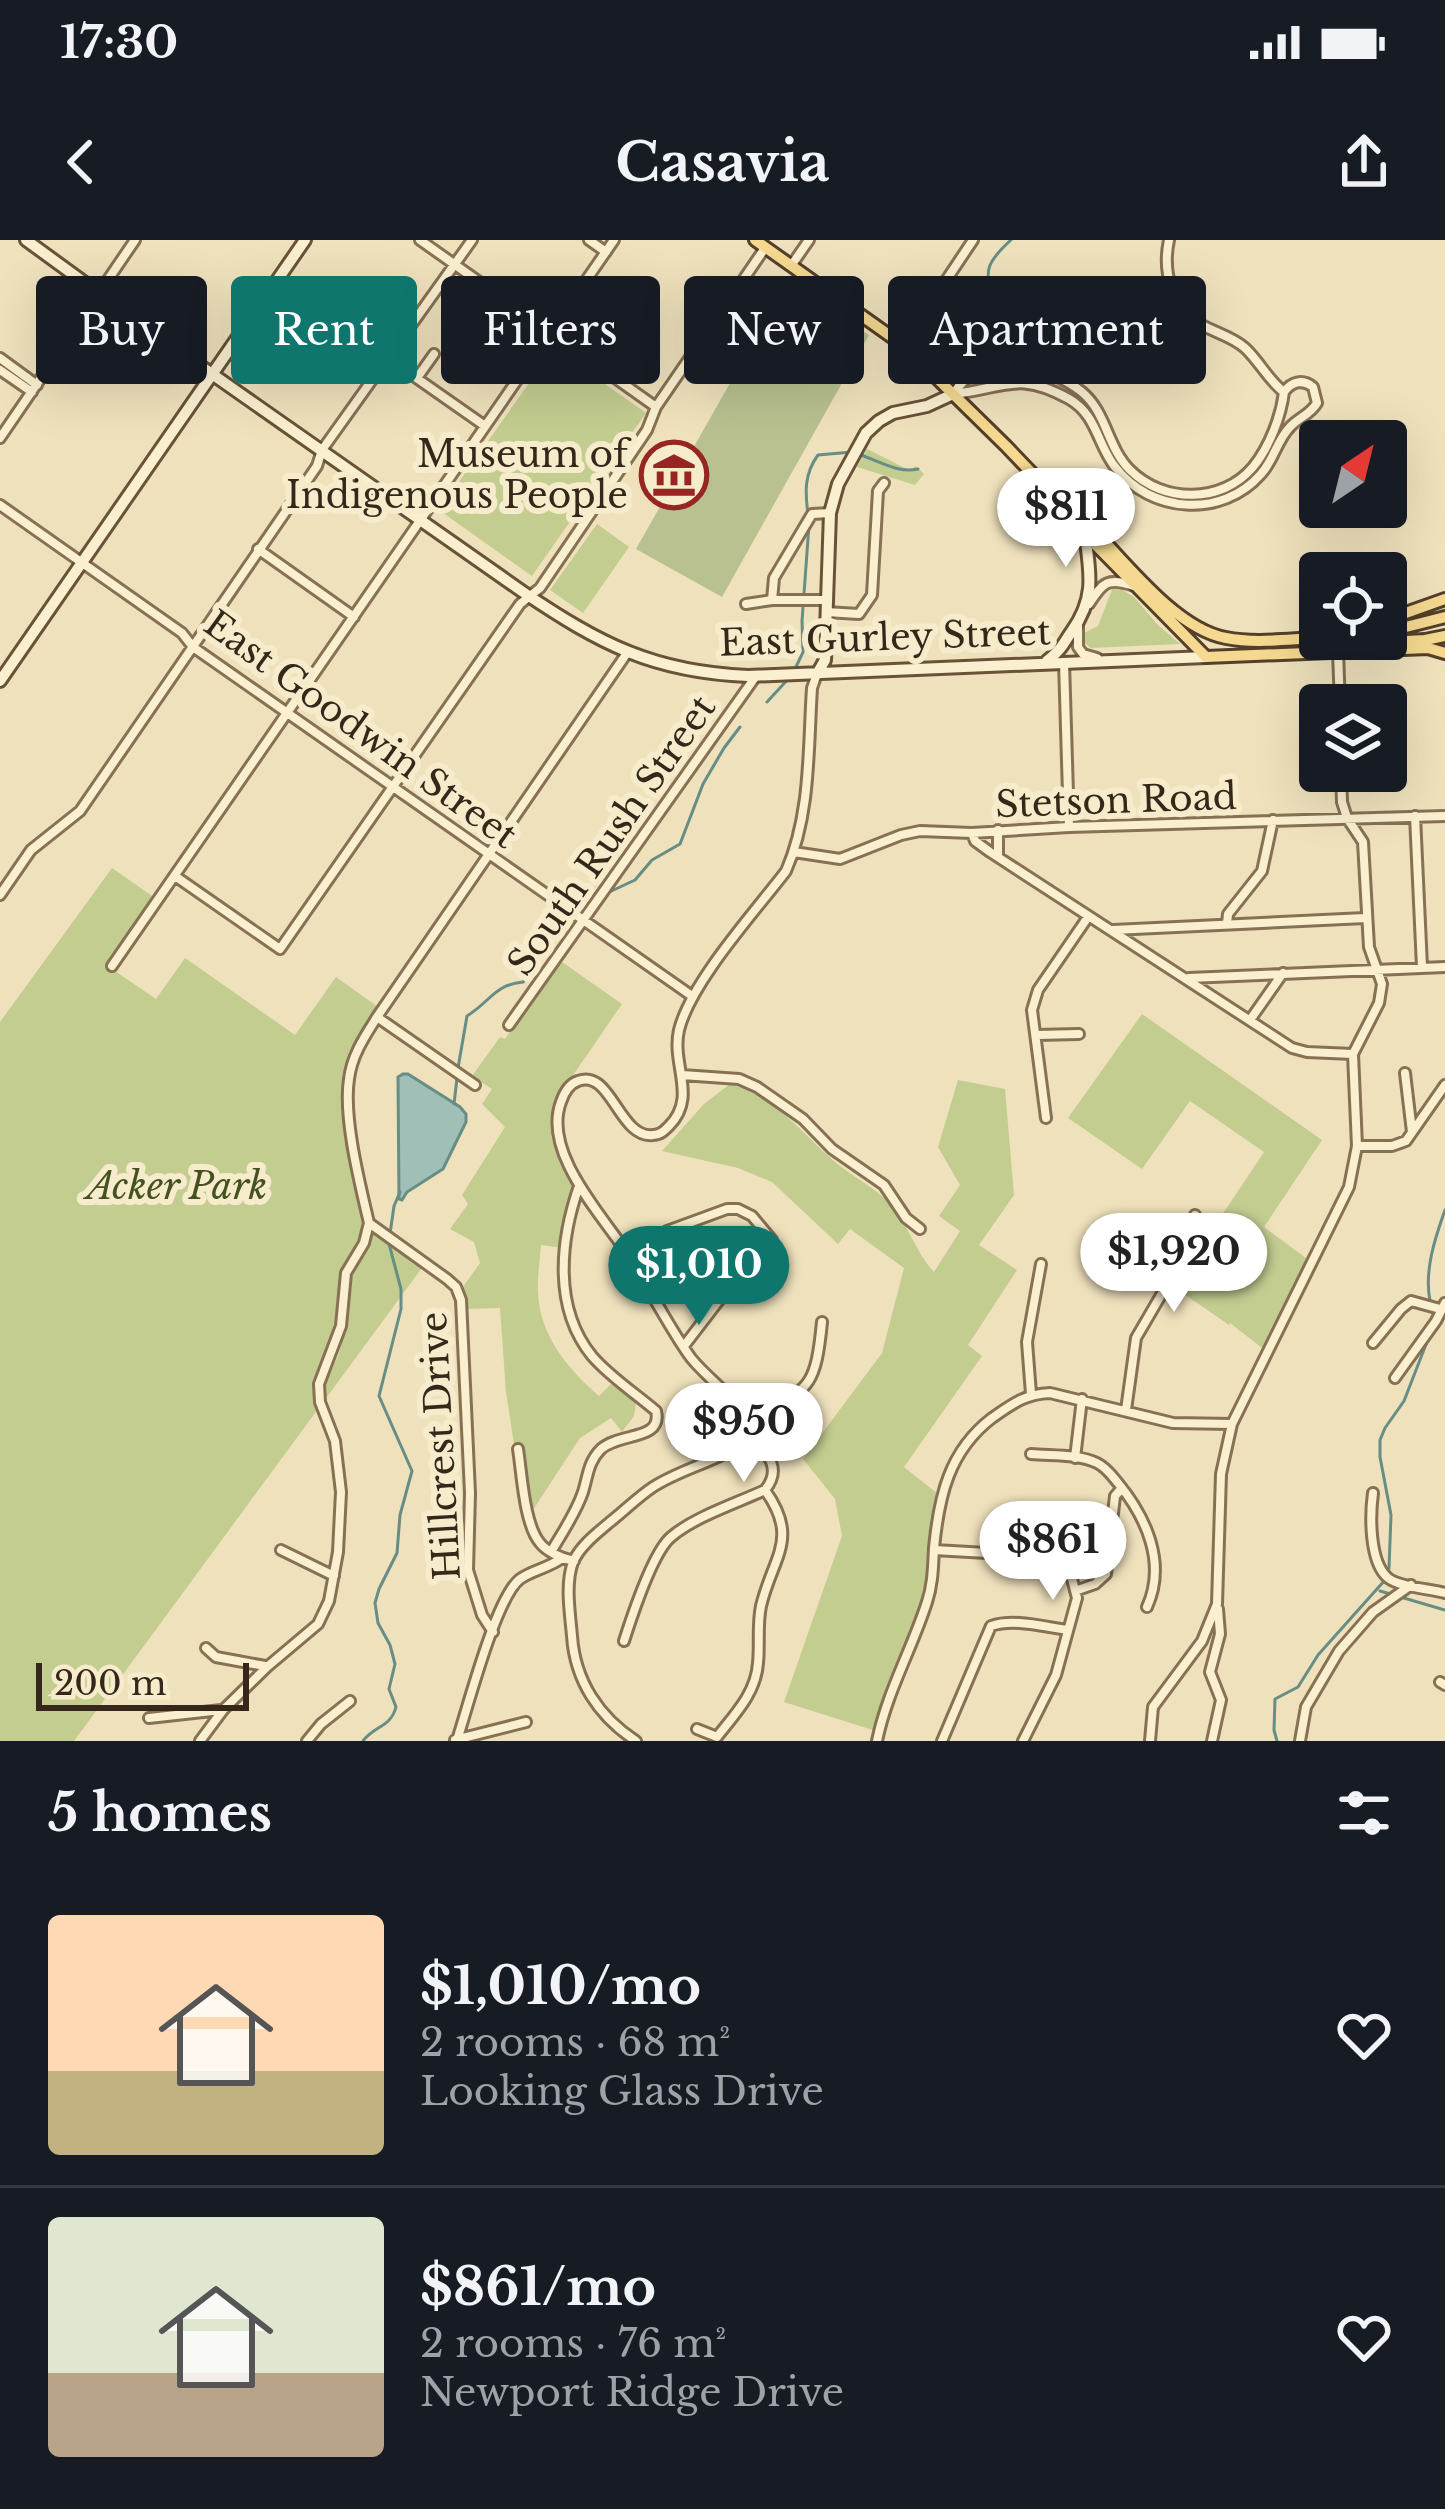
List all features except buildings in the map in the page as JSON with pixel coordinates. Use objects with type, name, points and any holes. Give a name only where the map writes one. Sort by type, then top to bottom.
[{"type":"main road","name":"East Gurley Street","points":[[26,240],[74,276]]},
{"type":"main road","points":[[0,682],[305,240]]},
{"type":"main road","points":[[760,244],[888,334]]},
{"type":"main road","name":"East Gurley Street","points":[[207,371],[582,632],[627,653],[687,670],[756,676],[1299,653]]},
{"type":"main road","points":[[943,384],[1205,657]]},
{"type":"main road","points":[[817,674],[825,660],[830,513],[838,484],[866,433],[879,421],[953,394]]},
{"type":"main road","points":[[1069,512],[1090,526],[1172,609],[1201,630],[1241,641],[1299,639]]},
{"type":"main road","points":[[1045,663],[1064,647],[1088,605],[1085,534]]},
{"type":"main road","points":[[1407,613],[1445,599]]},
{"type":"main road","points":[[1407,627],[1445,617]]},
{"type":"main road","points":[[1427,649],[1445,640]]},
{"type":"main road","points":[[1407,641],[1445,640]]},
{"type":"main road","name":"East Gurley Street","points":[[1407,650],[1445,653]]},
{"type":"street","points":[[111,276],[136,240]]},
{"type":"street","points":[[420,240],[471,276]]},
{"type":"street","points":[[0,895],[31,850],[80,811],[317,466],[322,450],[472,240]]},
{"type":"street","points":[[589,240],[606,251]]},
{"type":"street","points":[[588,276],[614,240]]},
{"type":"street","points":[[791,266],[809,240]]},
{"type":"street","points":[[949,276],[973,240]]},
{"type":"street","points":[[1169,240],[1167,274],[1181,306],[1207,328],[1250,352],[1284,392]]},
{"type":"street","points":[[175,876],[280,949],[529,596],[540,588],[647,430],[656,407],[760,244]]},
{"type":"street","points":[[434,354],[417,378],[485,426]]},
{"type":"street","points":[[0,358],[34,389]]},
{"type":"street","points":[[953,394],[963,379],[989,366],[1024,366],[1058,377],[1095,405],[1116,452],[1138,478],[1159,490],[1197,496],[1232,484],[1249,472],[1284,406],[1284,392]]},
{"type":"street","points":[[0,370],[34,389]]},
{"type":"street","points":[[953,394],[978,392],[1005,382],[1041,386],[1087,412],[1114,466],[1132,484],[1169,503],[1197,506],[1229,497],[1258,478],[1283,435],[1317,403],[1313,387],[1298,382],[1284,392]]},
{"type":"street","points":[[0,438],[37,384]]},
{"type":"street","points":[[112,966],[514,384]]},
{"type":"street","points":[[624,384],[656,407]]},
{"type":"street","points":[[1284,406],[1300,416]]},
{"type":"street","points":[[746,604],[772,600],[859,614],[872,595],[878,491],[884,483]]},
{"type":"street","name":"East Goodwin Street","points":[[0,505],[182,633],[193,647],[692,996]]},
{"type":"street","points":[[772,600],[774,578],[812,514],[830,513]]},
{"type":"street","points":[[258,549],[354,617]]},
{"type":"street","points":[[1088,605],[1110,581],[1136,586]]},
{"type":"street","points":[[1078,625],[1078,647],[1083,654],[1110,660]]},
{"type":"street","points":[[200,1741],[223,1710],[318,1624],[329,1601],[341,1492],[335,1441],[320,1402],[319,1384],[341,1326],[346,1273],[364,1243],[369,1223],[350,1117],[349,1080],[358,1048],[627,653]]},
{"type":"street","points":[[1064,662],[1069,826]]},
{"type":"street","points":[[624,1641],[666,1540],[765,1490],[774,1468],[769,1455],[751,1437],[748,1422],[684,1346],[579,1185],[562,1146],[559,1109],[571,1084],[581,1078],[602,1087],[640,1133],[663,1132],[679,1114],[683,1100],[677,1050],[692,996],[786,871],[794,852],[804,812],[812,688],[817,674]]},
{"type":"street","name":"South Rush Street","points":[[509,1025],[756,676]]},
{"type":"street","points":[[1212,1741],[1221,1700],[1210,1672],[1220,1634],[1221,1474],[1232,1424],[1349,1187],[1357,1146],[1353,1054],[1379,1003],[1382,984],[1365,918],[1363,842],[1347,818],[1342,792]]},
{"type":"street","points":[[1415,816],[1422,967]]},
{"type":"street","name":"Stetson Road","points":[[794,852],[840,860],[920,831],[1445,816]]},
{"type":"street","points":[[1227,923],[1228,914],[1262,871],[1273,820]]},
{"type":"street","points":[[998,830],[998,855]]},
{"type":"street","points":[[972,832],[975,842],[1292,1048],[1353,1054]]},
{"type":"street","points":[[1046,1118],[1032,1010],[1038,990],[1088,917]]},
{"type":"street","points":[[1112,930],[1365,918]]},
{"type":"street","points":[[1186,978],[1445,967]]},
{"type":"street","points":[[1250,1021],[1283,973]]},
{"type":"street","points":[[377,1017],[475,1085]]},
{"type":"street","points":[[1037,1035],[1078,1034]]},
{"type":"street","points":[[1405,1073],[1410,1137]]},
{"type":"street","points":[[682,1075],[739,1079],[758,1087],[884,1185],[906,1218],[920,1228]]},
{"type":"street","points":[[1357,1146],[1392,1146],[1410,1137],[1445,1085]]},
{"type":"street","points":[[551,1552],[584,1489],[591,1462],[601,1450],[625,1437],[655,1428],[658,1420],[656,1411],[594,1359],[566,1303],[563,1274],[570,1211],[579,1185]]},
{"type":"street","points":[[652,1241],[727,1209],[752,1216],[772,1240],[769,1258],[733,1282],[684,1346]]},
{"type":"street","points":[[1126,1410],[1136,1338],[1180,1257],[1195,1215]]},
{"type":"street","name":"Hillcrest Drive","points":[[369,1223],[447,1279],[460,1300],[469,1570],[482,1616],[493,1632]]},
{"type":"street","points":[[1136,1235],[1180,1257]]},
{"type":"street","points":[[1031,1394],[1027,1342],[1041,1264]]},
{"type":"street","points":[[1373,1343],[1411,1301],[1442,1306],[1436,1322],[1395,1378]]},
{"type":"street","points":[[748,1422],[810,1383],[818,1366],[822,1322]]},
{"type":"street","points":[[877,1741],[893,1684],[932,1584],[938,1508],[959,1451],[978,1430],[1031,1394],[1050,1393],[1173,1423],[1232,1424]]},
{"type":"street","points":[[1075,1458],[1082,1399]]},
{"type":"street","points":[[636,1741],[605,1717],[580,1675],[572,1643],[569,1582],[574,1561],[591,1539],[653,1487],[737,1449],[751,1437]]},
{"type":"street","points":[[518,1449],[533,1531],[540,1544],[574,1561]]},
{"type":"street","points":[[1031,1454],[1096,1462],[1137,1506],[1156,1563],[1147,1606]]},
{"type":"street","points":[[1075,1591],[1106,1574],[1115,1496],[1122,1488]]},
{"type":"street","points":[[697,1729],[717,1737],[752,1686],[761,1606],[784,1529],[779,1510],[765,1490]]},
{"type":"street","points":[[1373,1493],[1370,1517],[1381,1568],[1388,1578],[1445,1593]]},
{"type":"street","points":[[281,1550],[334,1576]]},
{"type":"street","points":[[934,1550],[1040,1556],[1060,1564],[1072,1579],[1077,1598],[1068,1630],[1047,1696],[1023,1741]]},
{"type":"street","points":[[456,1740],[509,1591],[518,1580],[562,1558]]},
{"type":"street","points":[[1300,1741],[1306,1707],[1339,1651],[1373,1612],[1412,1585]]},
{"type":"street","points":[[1150,1741],[1153,1707],[1202,1641],[1217,1604]]},
{"type":"street","points":[[942,1741],[992,1626],[1018,1623],[1068,1630]]},
{"type":"street","points":[[206,1648],[216,1657],[267,1667]]},
{"type":"street","points":[[307,1741],[350,1701]]},
{"type":"street","points":[[149,1718],[223,1710]]},
{"type":"street","points":[[456,1740],[526,1722]]},
{"type":"green space","points":[[528,384],[605,384],[646,413],[532,576],[439,510]]},
{"type":"green space","points":[[730,384],[842,384],[722,597],[636,549]]},
{"type":"green space","points":[[867,449],[909,470],[916,466],[924,474],[915,485],[857,467]]},
{"type":"green space","points":[[597,524],[629,547],[583,613],[550,590]]},
{"type":"green space","points":[[1116,586],[1134,597],[1180,644],[1091,648],[1082,641],[1084,633],[1098,626]]},
{"type":"green space","name":"Acker Park","points":[[112,868],[155,898],[109,967],[156,999],[185,958],[295,1035],[336,977],[378,1007],[353,1050],[344,1081],[348,1139],[366,1227],[343,1270],[339,1324],[314,1388],[318,1409],[74,1741],[0,1741],[0,1022]]},
{"type":"green space","points":[[559,960],[622,1004],[558,1097],[555,1143],[574,1185],[563,1248],[541,1245],[540,1309],[558,1350],[588,1386],[599,1396],[611,1384],[636,1403],[634,1416],[622,1432],[611,1418],[580,1438],[531,1513],[522,1444],[514,1444],[506,1392],[500,1308],[464,1309],[463,1287],[480,1263],[474,1242],[450,1229],[468,1204],[462,1195],[505,1127],[482,1104],[492,1089],[472,1076],[500,1037],[505,1039]]},
{"type":"green space","points":[[1142,1014],[1322,1140],[1264,1227],[1310,1261],[1266,1351],[1174,1287],[1264,1152],[1190,1101],[1142,1169],[1068,1118]]},
{"type":"green space","points":[[958,1080],[1005,1089],[1014,1195],[979,1245],[1017,1270],[968,1345],[982,1356],[904,1467],[938,1494],[924,1597],[876,1731],[784,1702],[842,1536],[835,1499],[803,1459],[882,1353],[904,1268],[850,1229],[838,1244],[772,1182],[738,1168],[662,1151],[704,1104],[730,1084],[746,1090],[774,1107],[888,1202],[934,1272],[960,1231],[939,1216],[960,1185],[938,1147]]},
{"type":"green space","points":[[375,1232],[424,1265],[324,1401],[325,1384],[346,1327],[345,1287]]},
{"type":"water","points":[[403,1074],[460,1107],[466,1122],[443,1169],[402,1200],[398,1077]]},
{"type":"waterway","points":[[988,276],[992,262],[1011,240]]},
{"type":"waterway","points":[[808,515],[807,484],[818,455],[852,452]]},
{"type":"waterway","points":[[861,455],[897,468],[918,469]]},
{"type":"waterway","points":[[795,669],[803,652],[809,525]]},
{"type":"waterway","points":[[767,702],[790,677]]},
{"type":"waterway","points":[[605,894],[635,880],[652,860],[680,844],[703,784],[740,727]]},
{"type":"waterway","points":[[458,1068],[467,1016],[499,990],[523,982],[566,907],[596,894]]},
{"type":"waterway","points":[[454,1104],[457,1078]]},
{"type":"waterway","points":[[390,1234],[400,1192]]},
{"type":"waterway","points":[[1430,1301],[1429,1266],[1445,1210]]},
{"type":"waterway","points":[[363,1741],[390,1719],[396,1707],[389,1689],[395,1664],[375,1603],[397,1553],[400,1515],[412,1471],[379,1396],[401,1309],[401,1289],[389,1244]]},
{"type":"waterway","points":[[1277,1741],[1275,1699],[1298,1687],[1318,1655],[1385,1580],[1391,1515],[1380,1440],[1404,1401],[1430,1334]]},
{"type":"waterway","points":[[1380,1591],[1445,1610]]},
{"type":"place","name":"Museum of Indigenous People","points":[[674,475]]}]
